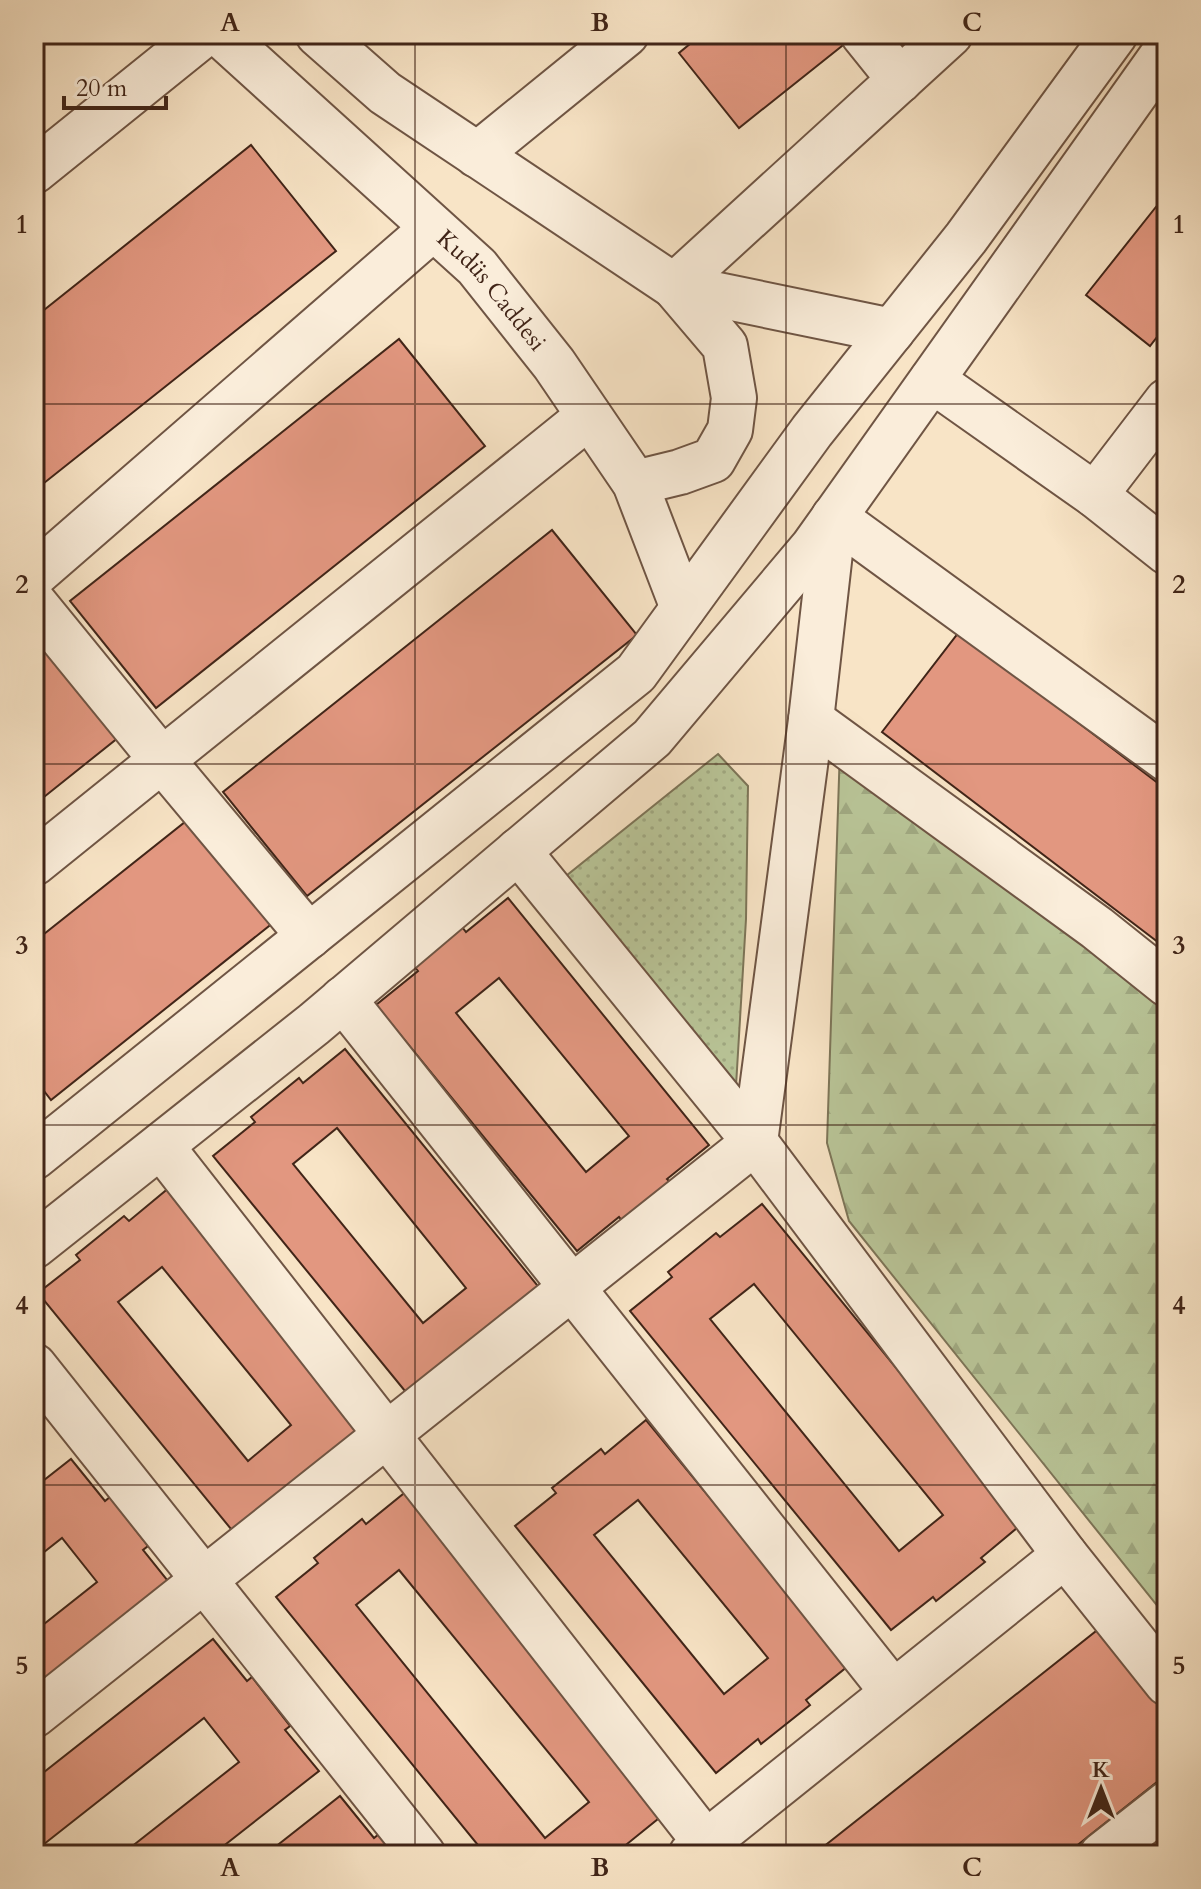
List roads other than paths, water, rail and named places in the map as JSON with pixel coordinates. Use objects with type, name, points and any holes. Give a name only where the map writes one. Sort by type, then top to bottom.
[{"type":"street","points":[[34,171],[204,34]]},
{"type":"street","name":"Kudüs Caddesi","points":[[220,34],[477,267],[554,364],[635,483],[683,608]]},
{"type":"street","points":[[477,155],[626,34]]},
{"type":"street","points":[[863,34],[900,80]]},
{"type":"street","points":[[674,286],[950,34]]},
{"type":"street","points":[[35,1156],[636,673],[812,431],[966,238],[1115,34]]},
{"type":"street","points":[[332,38],[385,93],[674,286],[725,346],[734,398],[730,430],[713,460],[635,483]]},
{"type":"street","points":[[34,1246],[343,999],[652,738],[813,547],[1167,49]]},
{"type":"street","points":[[34,575],[433,228]]},
{"type":"street","points":[[674,286],[892,331]]},
{"type":"street","points":[[932,380],[1095,495],[1167,552]]},
{"type":"street","points":[[1095,495],[1167,401]]},
{"type":"street","points":[[34,863],[589,416]]},
{"type":"street","points":[[34,1715],[755,1142],[811,720],[834,517]]},
{"type":"street","points":[[834,517],[1167,759]]},
{"type":"street","points":[[34,603],[309,936]]},
{"type":"street","points":[[811,720],[1097,928],[1167,984]]},
{"type":"street","points":[[518,851],[755,1142],[1065,1555],[1167,1683]]},
{"type":"street","points":[[343,999],[893,1692]]},
{"type":"street","points":[[161,1146],[387,1434],[699,1849],[1065,1555]]},
{"type":"street","points":[[34,1366],[423,1855]]},
{"type":"street","points":[[1102,1855],[1167,1804]]}]
